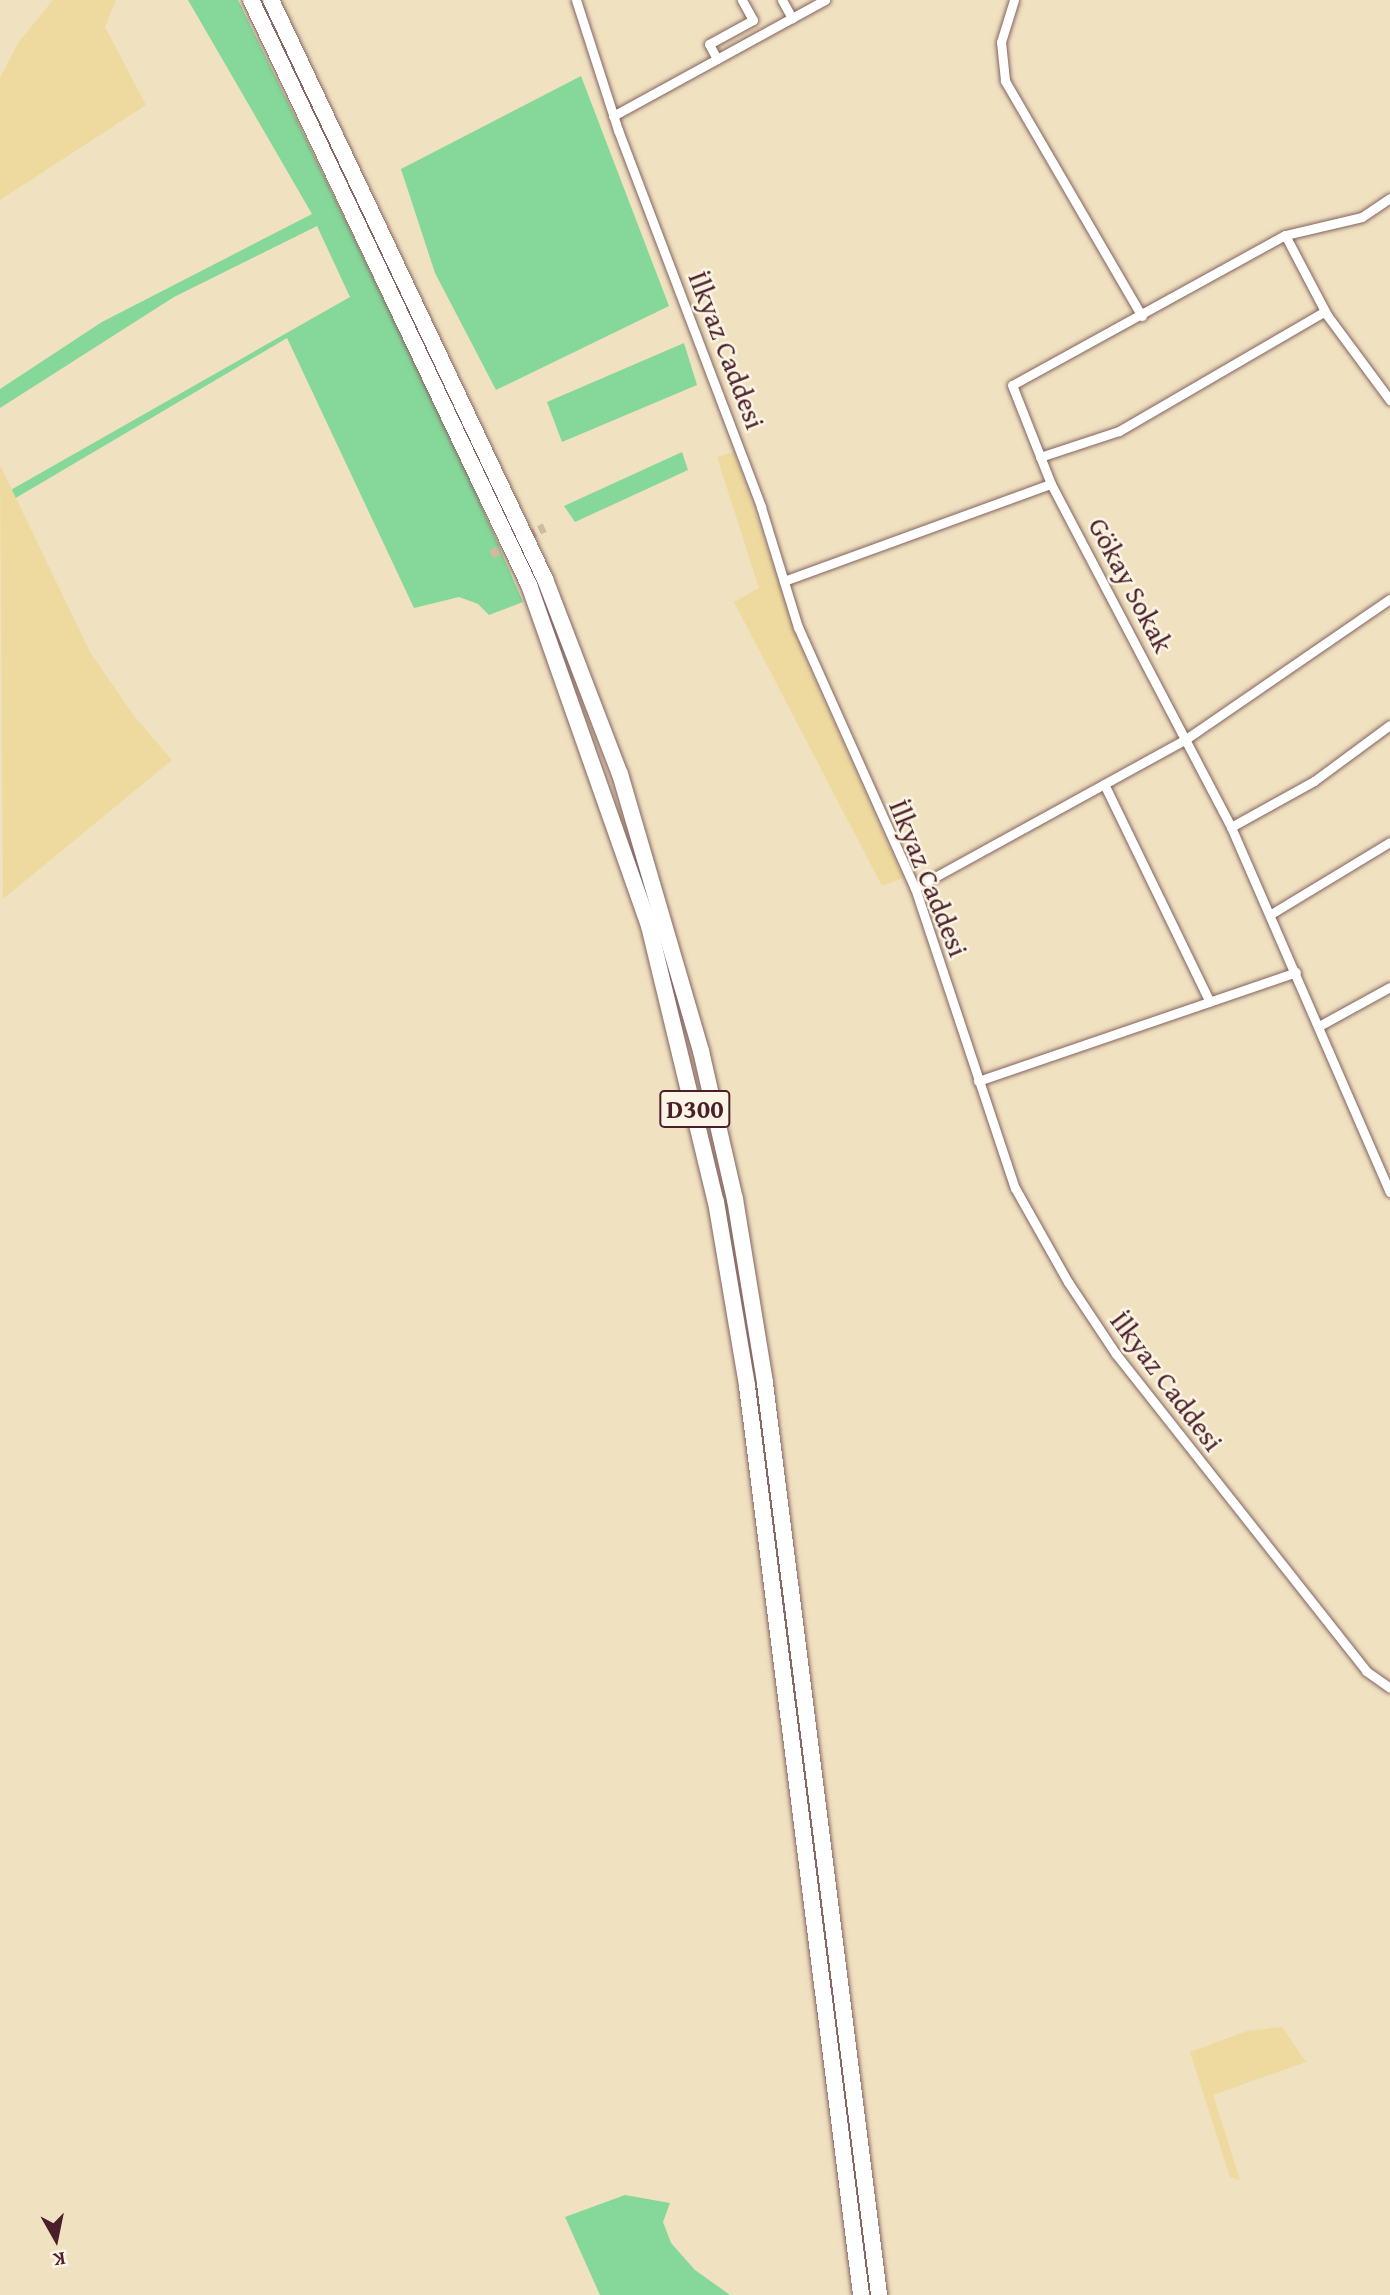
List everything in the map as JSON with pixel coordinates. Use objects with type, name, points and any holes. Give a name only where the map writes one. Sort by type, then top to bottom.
[{"type":"highway","name":"D300","points":[[251,0],[529,585],[601,780],[656,952],[716,1202],[747,1386],[862,2295]]},
{"type":"highway","name":"D300","points":[[271,0],[545,579],[620,774],[701,1051],[734,1199],[765,1382],[879,2295]]},
{"type":"street","name":"İlkyaz Caddesi","points":[[576,0],[613,116],[725,408],[817,672],[915,888],[1015,1188],[1099,1331],[1366,1671],[1390,1688]]},
{"type":"street","points":[[717,59],[709,44],[753,19],[742,0]]},
{"type":"street","points":[[782,0],[792,18]]},
{"type":"street","points":[[613,116],[825,0]]},
{"type":"street","points":[[1014,0],[1001,41],[1004,81],[1142,316]]},
{"type":"street","name":"Gökay Sokak","points":[[1390,198],[1362,217],[1285,235],[1142,316],[1012,385],[1051,484],[1231,827],[1390,1192]]},
{"type":"street","points":[[1285,235],[1325,312],[1390,400]]},
{"type":"street","points":[[1040,457],[1119,431],[1325,312]]},
{"type":"street","points":[[784,581],[1051,484]]},
{"type":"street","points":[[915,888],[1186,738],[1390,599]]},
{"type":"street","points":[[1231,827],[1314,780],[1390,725]]},
{"type":"street","points":[[1104,784],[1210,1002]]},
{"type":"street","points":[[1271,914],[1390,842]]},
{"type":"street","points":[[978,1081],[1296,972]]},
{"type":"street","points":[[1319,1026],[1390,987]]},
{"type":"green space","points":[[188,0],[238,0],[456,447],[523,602],[489,615],[478,604],[459,597],[414,608],[287,338],[14,499],[9,491],[350,297],[317,226],[174,297],[0,408],[0,389],[102,322],[312,214]]},
{"type":"green space","points":[[581,76],[669,306],[496,390],[435,273],[401,169]]},
{"type":"green space","points":[[684,343],[697,385],[562,442],[547,402]]},
{"type":"green space","points":[[682,452],[688,470],[575,522],[564,506]]},
{"type":"green space","points":[[625,2195],[670,2203],[663,2222],[671,2243],[695,2270],[730,2295],[600,2295],[565,2217]]},
{"type":"sand","points":[[53,0],[116,0],[105,27],[146,105],[0,200],[0,78],[18,43]]},
{"type":"sand","points":[[734,452],[804,657],[903,878],[882,886],[734,602],[759,588],[717,457]]},
{"type":"sand","points":[[0,465],[90,652],[134,716],[172,760],[3,899]]},
{"type":"sand","points":[[1282,2027],[1306,2062],[1213,2095],[1240,2180],[1230,2177],[1190,2052],[1247,2031]]},
{"type":"tunnel","points":[[491,554],[545,527]]}]
